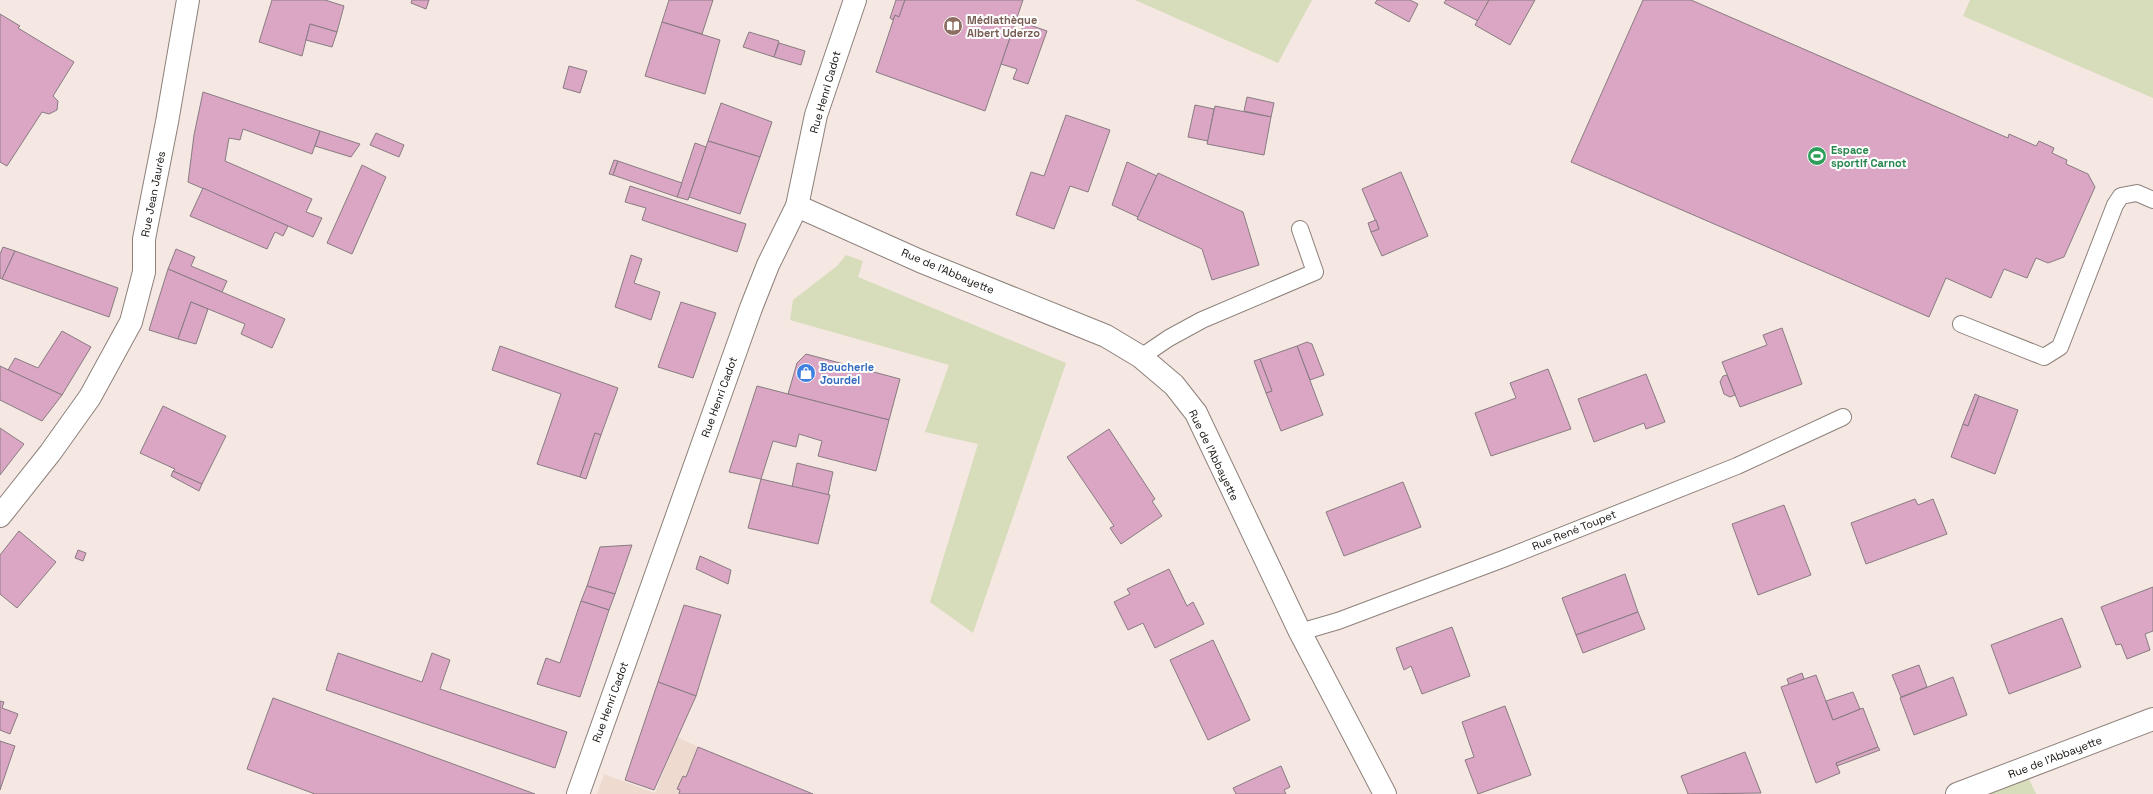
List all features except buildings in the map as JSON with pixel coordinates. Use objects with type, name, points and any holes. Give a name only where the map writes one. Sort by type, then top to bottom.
[{"type":"street","name":"Rue Jean Jaurès","points":[[0,516],[50,453],[90,397],[131,322],[144,272],[144,239],[167,122],[188,0]]},
{"type":"street","name":"Rue Henri Cadot","points":[[578,794],[751,308],[768,265],[797,206],[816,115],[855,0]]},
{"type":"street","name":"Rue de l'Abbayette","points":[[797,206],[920,261],[1106,336],[1141,357],[1174,385],[1196,413],[1300,632],[1385,794]]},
{"type":"street","name":"Rue de l'Abbayette","points":[[1956,794],[2153,719]]},
{"type":"lane","points":[[1961,324],[2044,358],[2060,347],[2115,204],[2120,196],[2137,193],[2153,200]]},
{"type":"lane","points":[[1141,357],[1169,338],[1202,320],[1315,272],[1300,229]]},
{"type":"lane","name":"Rue René Toupet","points":[[1300,632],[1338,621],[1510,556],[1737,466],[1843,417]]},
{"type":"shaded area","points":[[677,737],[813,794],[597,794],[604,774],[655,793]]},
{"type":"green space","points":[[1135,0],[1312,0],[1278,63]]},
{"type":"green space","points":[[1970,0],[2153,0],[2153,98],[1963,16]]},
{"type":"green space","points":[[846,255],[863,261],[858,277],[1066,363],[973,633],[930,602],[978,444],[925,432],[949,365],[790,320],[793,300],[837,266]]},
{"type":"green space","points":[[2024,769],[2036,794],[1957,794]]},
{"type":"place","name":"Médiathèque Albert Uderzo","points":[[953,26]]},
{"type":"place","name":"Espace sportif Carnot","points":[[1817,156]]},
{"type":"place","name":"Boucherie Jourdel","points":[[806,373]]}]
